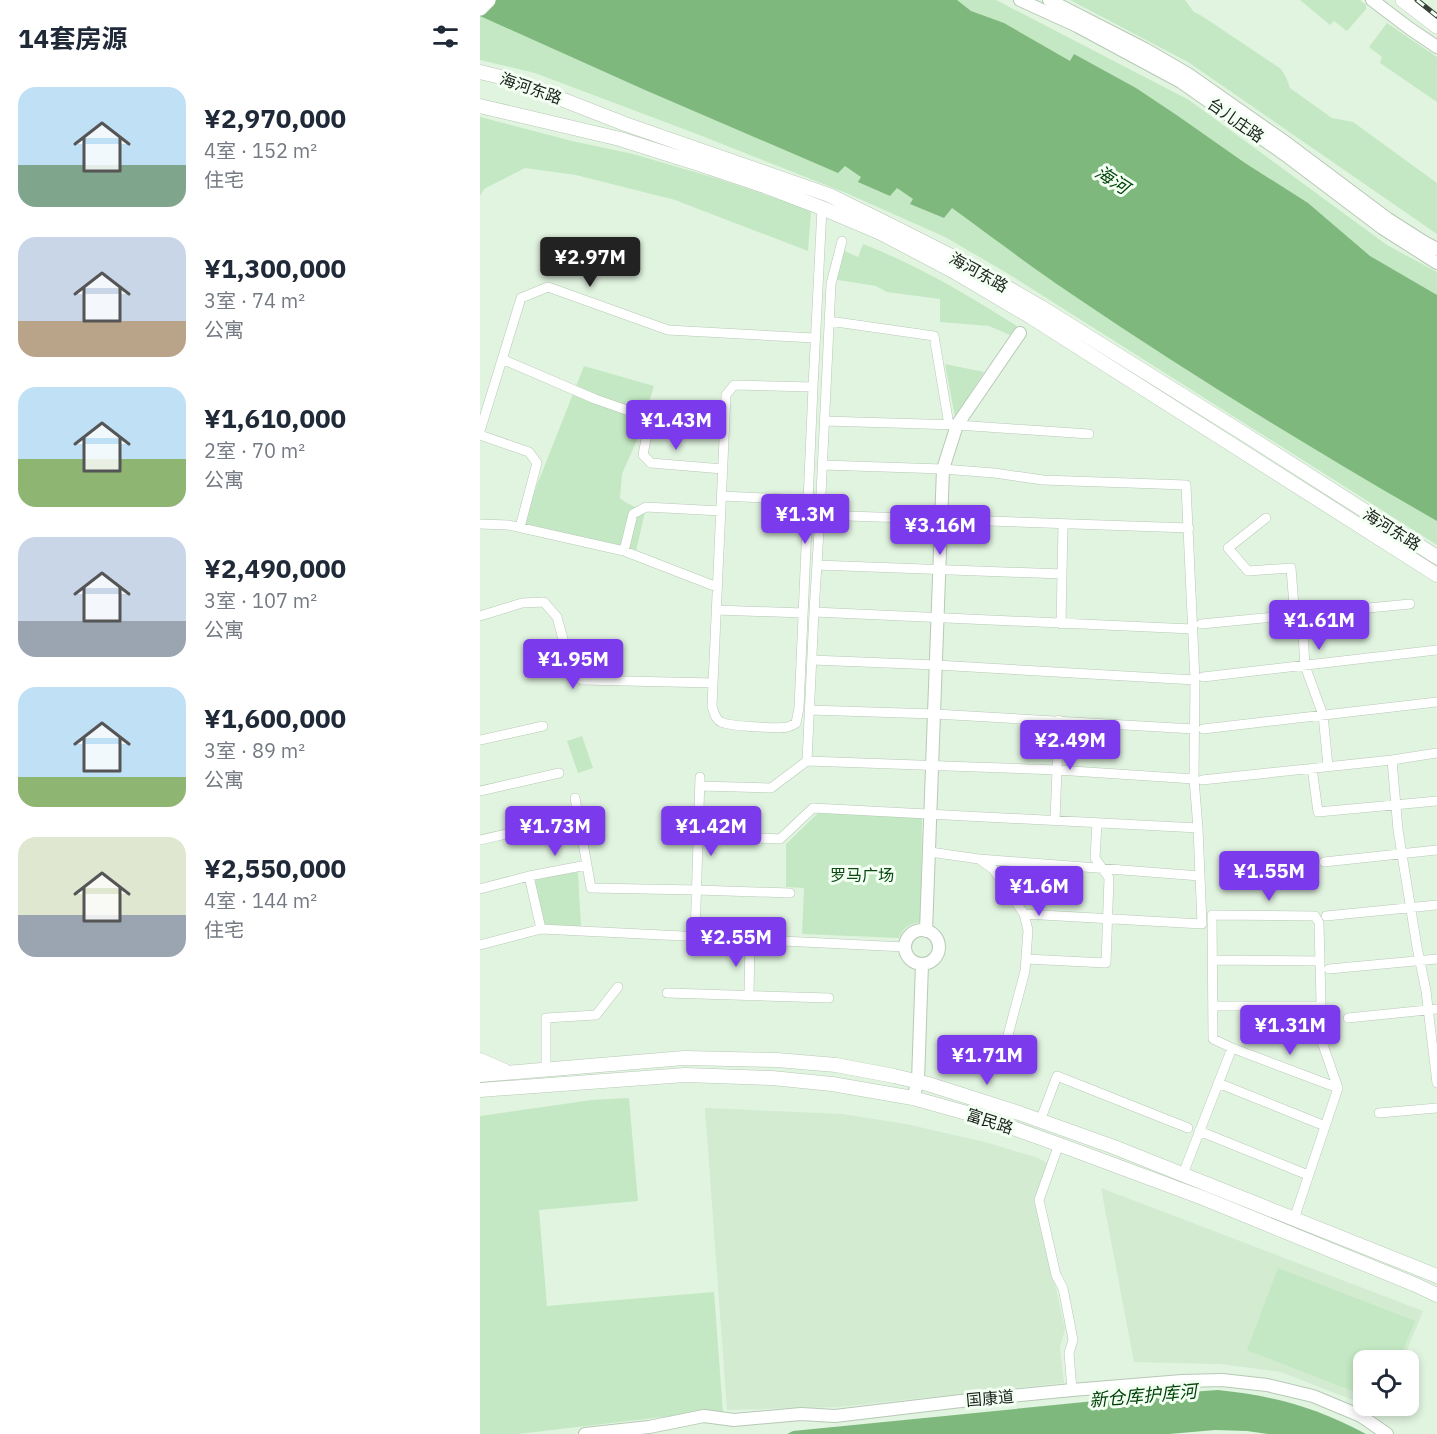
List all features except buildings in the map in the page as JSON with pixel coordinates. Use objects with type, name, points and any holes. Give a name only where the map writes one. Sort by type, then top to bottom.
[{"type":"highway","points":[[480,8],[488,0]]},
{"type":"highway","points":[[1404,0],[1437,26]]},
{"type":"main road","name":"海河东路","points":[[480,72],[501,77],[625,124],[829,195],[894,227],[961,261],[1041,307],[1437,557]]},
{"type":"main road","name":"海河东路","points":[[480,106],[620,139],[767,187],[881,233],[953,271],[1021,311],[1436,574]]},
{"type":"main road","name":"富民路","points":[[480,1075],[684,1058],[777,1060],[836,1065],[918,1081],[1040,1121],[1182,1174],[1437,1276]]},
{"type":"main road","points":[[480,1060],[507,1072]]},
{"type":"main road","name":"富民路","points":[[480,1090],[685,1075],[772,1078],[832,1084],[914,1098],[988,1119],[1203,1198],[1437,1295]]},
{"type":"main road","points":[[480,1098],[513,1088]]},
{"type":"street","name":"台儿庄路","points":[[1020,0],[1077,26],[1181,82],[1284,154],[1382,228],[1437,263]]},
{"type":"street","name":"台儿庄路","points":[[1049,0],[1145,49],[1188,74],[1288,144],[1388,219],[1437,248]]},
{"type":"street","points":[[1372,0],[1437,47]]},
{"type":"street","points":[[813,387],[734,385],[726,394],[712,706],[718,721],[727,724],[790,727],[796,723],[799,708],[813,387],[814,338],[822,208]]},
{"type":"street","points":[[807,761],[831,284],[842,242]]},
{"type":"street","points":[[520,527],[537,463],[529,452],[480,433],[521,298],[548,286],[668,330],[814,338]]},
{"type":"street","points":[[829,321],[934,336],[953,425],[944,470],[926,931]]},
{"type":"street","points":[[953,425],[1020,333]]},
{"type":"street","points":[[502,359],[595,399],[658,421],[725,424]]},
{"type":"street","points":[[650,418],[643,455],[651,463],[723,469]]},
{"type":"street","points":[[825,422],[953,425],[1089,434]]},
{"type":"street","points":[[823,465],[994,473],[1043,480],[1186,485],[1199,678],[1198,828],[1202,924],[1024,914]]},
{"type":"street","points":[[722,496],[808,500]]},
{"type":"street","points":[[624,551],[633,514],[646,507],[721,511]]},
{"type":"street","points":[[820,515],[1189,528]]},
{"type":"street","points":[[1266,518],[1228,548],[1248,571],[1291,568],[1294,606],[1302,619],[1305,666],[1323,715],[1328,766]]},
{"type":"street","points":[[480,524],[520,527],[624,551],[717,587]]},
{"type":"street","points":[[1061,624],[1062,524]]},
{"type":"street","points":[[817,566],[1062,573]]},
{"type":"street","points":[[480,616],[522,603],[544,602],[556,617],[572,672],[582,680],[713,683]]},
{"type":"street","points":[[814,612],[1061,624],[1197,627],[1299,614],[1410,604]]},
{"type":"street","points":[[716,610],[803,613]]},
{"type":"street","points":[[812,660],[1199,678],[1437,650]]},
{"type":"street","points":[[809,711],[934,714],[1198,729],[1437,702]]},
{"type":"street","points":[[1055,820],[1059,720]]},
{"type":"street","points":[[480,740],[543,726]]},
{"type":"street","points":[[695,937],[700,781],[771,788],[807,761],[1057,770],[1198,779],[1392,760],[1437,753]]},
{"type":"street","points":[[1392,760],[1410,907],[1419,960],[1433,1010],[1437,1083]]},
{"type":"street","points":[[1312,768],[1318,812],[1437,801]]},
{"type":"street","points":[[480,791],[559,773]]},
{"type":"street","points":[[575,798],[591,888],[790,894]]},
{"type":"street","points":[[698,835],[780,839],[813,808],[1198,828]]},
{"type":"street","points":[[480,840],[579,817]]},
{"type":"street","points":[[1026,959],[1106,963],[1109,878],[1095,858],[1097,823]]},
{"type":"street","points":[[1324,862],[1437,850]]},
{"type":"street","points":[[930,852],[980,859],[1200,876]]},
{"type":"street","points":[[980,859],[993,869],[1024,914],[1028,930],[1025,971],[1003,1054]]},
{"type":"street","points":[[480,890],[529,876],[587,865]]},
{"type":"street","points":[[529,876],[541,929]]},
{"type":"street","points":[[1326,916],[1437,905]]},
{"type":"street","points":[[1293,1219],[1338,1088],[1322,1042],[1319,923],[1315,916],[1212,915],[1213,1039],[1338,1088]]},
{"type":"street","points":[[480,945],[541,929],[905,947]]},
{"type":"street","points":[[916,931],[926,931],[935,937],[938,946],[932,960],[922,964],[908,957],[905,947],[908,937],[916,931]]},
{"type":"street","points":[[749,996],[750,939]]},
{"type":"street","points":[[1329,969],[1437,959]]},
{"type":"street","points":[[1212,960],[1320,961]]},
{"type":"street","points":[[914,1098],[918,1081],[922,964]]},
{"type":"street","points":[[546,1069],[546,1018],[596,1015],[618,987]]},
{"type":"street","points":[[667,993],[829,998]]},
{"type":"street","points":[[1213,1006],[1321,1006]]},
{"type":"street","points":[[1348,1018],[1433,1010]]},
{"type":"street","points":[[1182,1174],[1232,1048]]},
{"type":"street","points":[[1040,1121],[1057,1076],[1188,1128]]},
{"type":"street","points":[[1218,1083],[1325,1126]]},
{"type":"street","points":[[1379,1113],[1437,1108]]},
{"type":"street","points":[[1199,1131],[1308,1175]]},
{"type":"street","points":[[1059,1144],[1039,1200],[1056,1275],[1063,1288],[1073,1340],[1069,1353],[1072,1390]]},
{"type":"street","name":"国康道","points":[[585,1434],[649,1427],[704,1416],[734,1420],[801,1414],[835,1416],[1072,1390],[1222,1380],[1267,1385],[1313,1396],[1361,1416],[1387,1434]]},
{"type":"shaded area","points":[[705,1108],[842,1114],[906,1124],[985,1142],[1038,1158],[1049,1164],[1037,1201],[1065,1329],[1060,1348],[1064,1383],[838,1407],[727,1410]]},
{"type":"shaded area","points":[[1101,1188],[1423,1311],[1407,1350],[1353,1350],[1353,1400],[1281,1372],[1220,1364],[1134,1362]]},
{"type":"green space","points":[[480,0],[996,0],[1189,100],[1387,245],[1437,272],[1437,545],[1007,273],[945,237],[846,193],[702,136],[535,73],[480,60]]},
{"type":"green space","points":[[1070,0],[1185,0],[1194,12],[1281,69],[1290,88],[1332,118],[1353,122],[1437,183],[1437,234],[1188,62]]},
{"type":"green space","points":[[1300,0],[1360,0],[1366,5],[1366,9],[1347,31],[1334,21],[1330,25]]},
{"type":"green space","points":[[1387,23],[1437,57],[1437,102],[1380,63],[1382,57],[1369,47]]},
{"type":"green space","points":[[480,117],[633,154],[811,210],[808,251],[675,200],[576,175],[525,168],[484,189],[480,196]]},
{"type":"green space","points":[[863,244],[942,281],[1017,326],[1010,335],[989,326],[940,322],[940,299],[887,292],[876,286],[832,279],[838,248],[858,257]]},
{"type":"green space","points":[[945,364],[984,372],[955,417]]},
{"type":"green space","points":[[584,366],[654,386],[637,440],[622,474],[620,498],[645,512],[636,551],[522,523]]},
{"type":"green space","points":[[582,736],[593,768],[578,773],[567,741]]},
{"type":"green space","name":"罗马广场","points":[[818,813],[922,817],[921,922],[907,927],[899,938],[802,934],[804,888],[786,887],[786,844]]},
{"type":"green space","points":[[578,872],[581,927],[543,925],[534,879]]},
{"type":"green space","points":[[629,1098],[638,1201],[539,1210],[547,1306],[714,1292],[723,1413],[705,1412],[518,1434],[480,1434],[480,1116],[592,1100]]},
{"type":"green space","points":[[1278,1268],[1415,1321],[1403,1350],[1353,1350],[1353,1391],[1247,1350]]},
{"type":"water","name":"海河","points":[[480,0],[957,0],[971,11],[1004,23],[1070,61],[1074,54],[1136,88],[1308,203],[1370,256],[1437,295],[1437,521],[1297,439],[1160,353],[1055,283],[952,208],[944,218],[910,204],[913,199],[897,188],[890,196],[858,182],[861,177],[845,166],[838,173],[645,90],[480,16]]},
{"type":"water","points":[[1218,1390],[1294,1404],[1366,1434],[1268,1434],[1215,1430],[1169,1434],[787,1434],[793,1431]]},
{"type":"railway","points":[[1417,0],[1437,16]]},
{"type":"water label","name":"新仓库护库河","points":[[1143,1396]]}]
